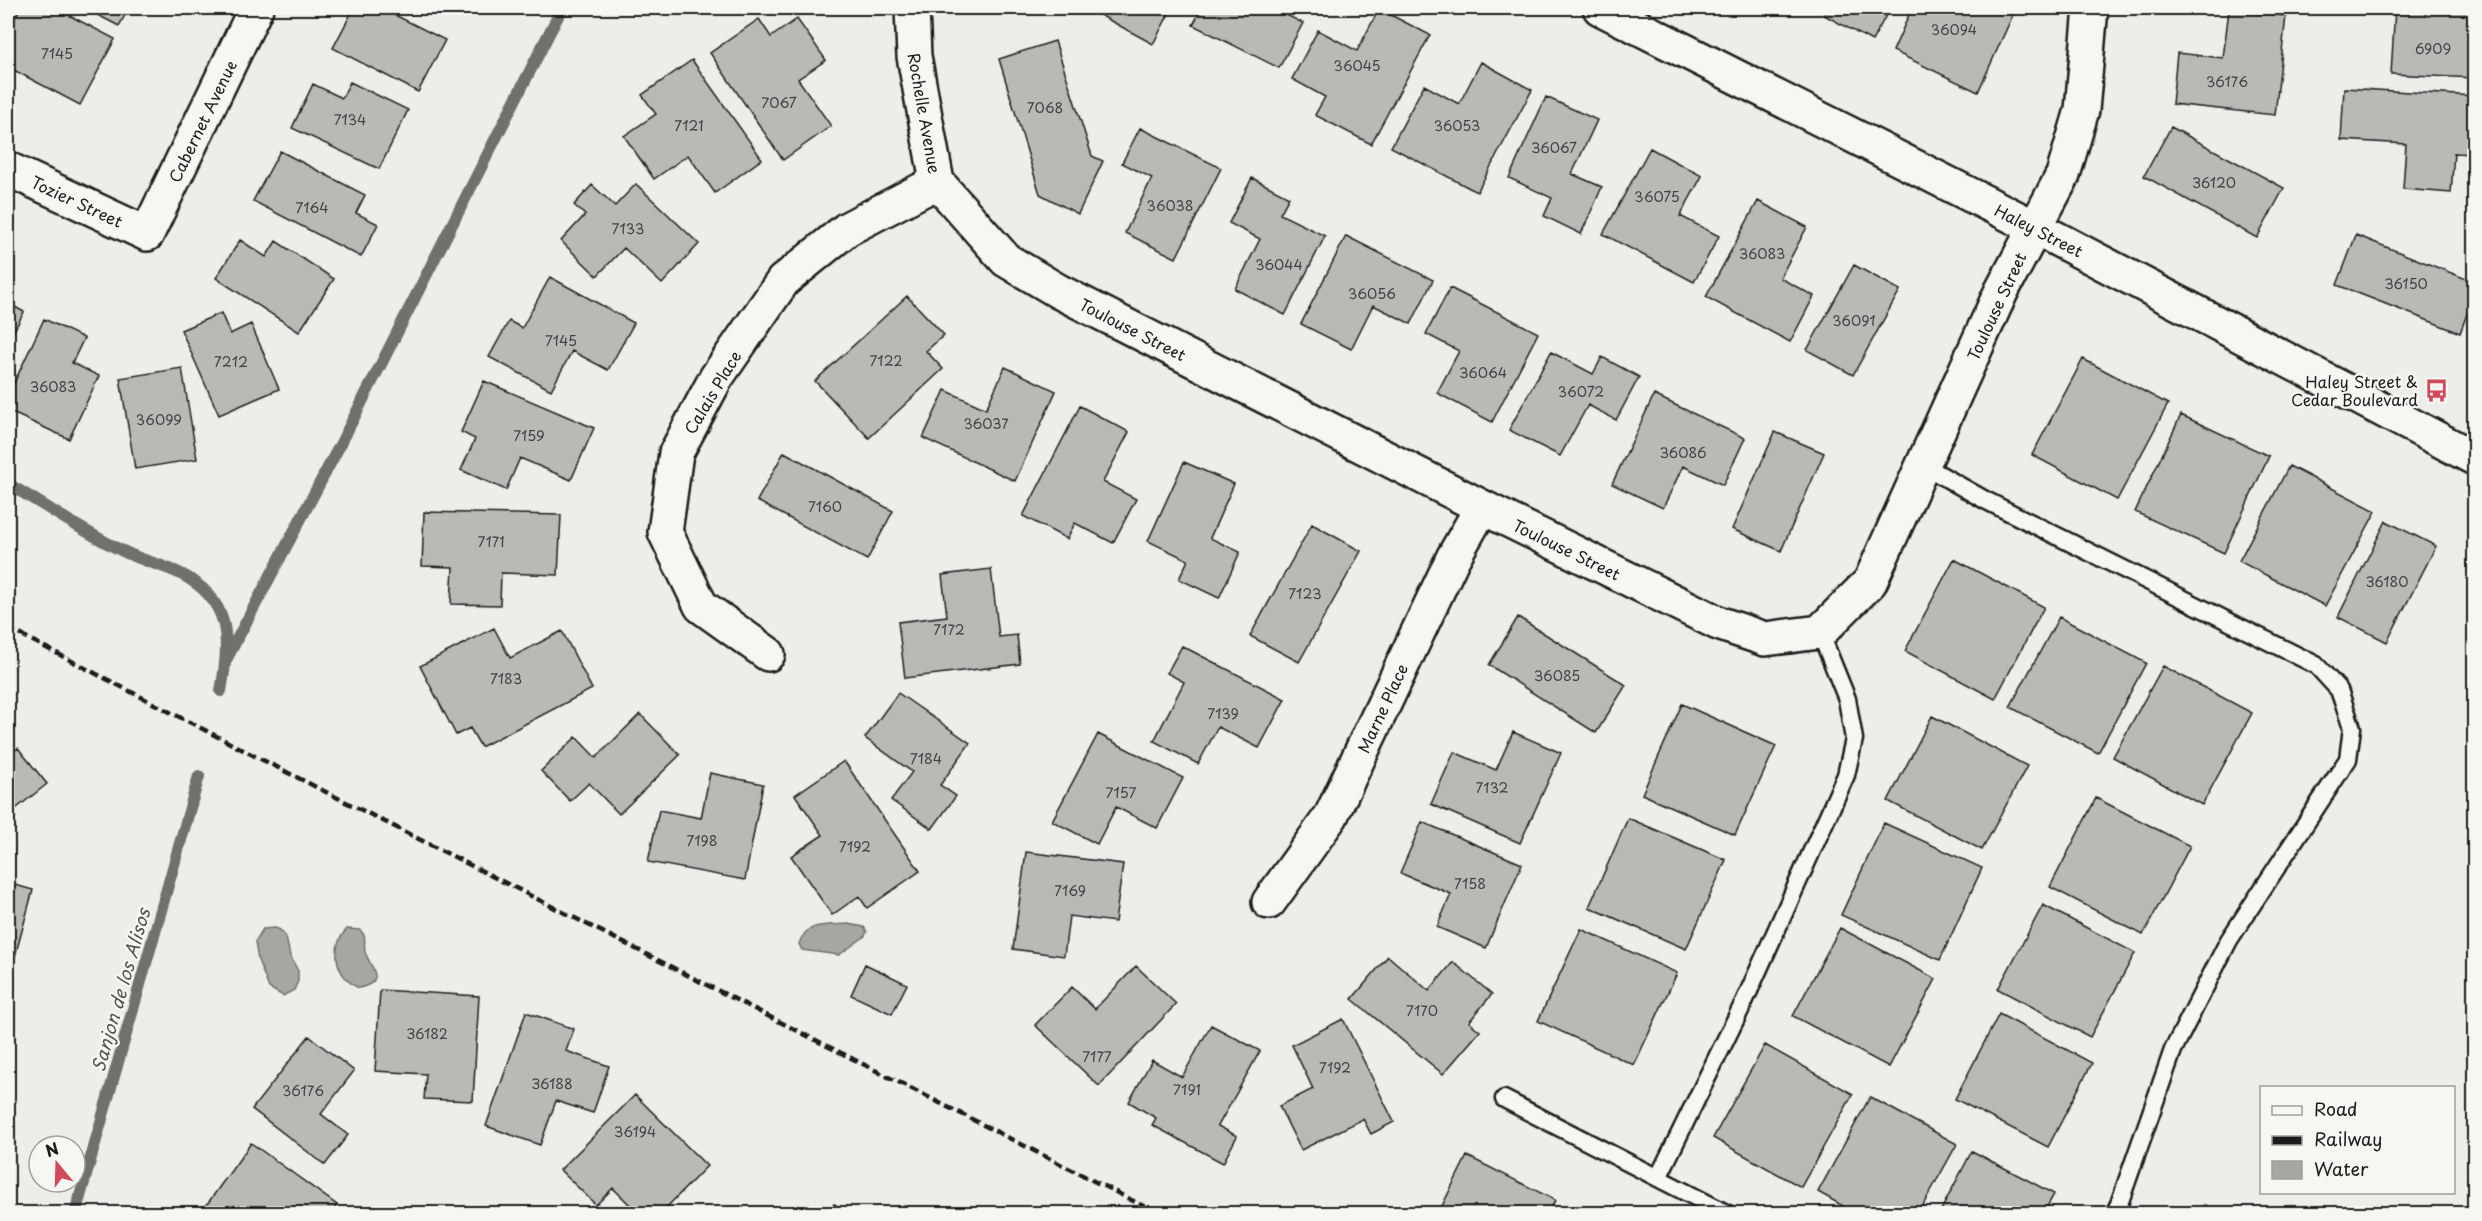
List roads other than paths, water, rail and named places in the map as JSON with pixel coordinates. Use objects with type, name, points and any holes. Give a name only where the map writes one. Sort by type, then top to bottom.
[{"type":"street","name":"Cabernet Avenue","points":[[147,234],[256,8]]},
{"type":"street","name":"Rochelle Avenue","points":[[912,8],[914,56],[937,182]]},
{"type":"street","name":"Haley Street","points":[[1600,8],[2034,227],[2475,458]]},
{"type":"street","name":"Toulouse Street","points":[[937,182],[1006,260],[1058,291],[1482,507],[1718,623],[1765,639],[1820,632],[1870,582],[2001,292],[2063,175],[2082,110],[2091,8]]},
{"type":"street","name":"Tozier Street","points":[[8,169],[147,234]]},
{"type":"street","name":"Calais Place","points":[[768,654],[701,606],[665,532],[676,453],[716,378],[783,281],[847,229],[937,182]]},
{"type":"street","name":"Marne Place","points":[[1269,902],[1331,816],[1453,558],[1482,507]]},
{"type":"lane","points":[[1923,465],[1995,506],[2316,665],[2339,690],[2352,728],[2348,759],[2229,940],[2173,1050],[2114,1214]]},
{"type":"lane","points":[[1658,1178],[1744,1002],[1846,775],[1854,739],[1847,699],[1820,632]]},
{"type":"lane","points":[[1504,1099],[1728,1214]]},
{"type":"water","points":[[848,924],[864,927],[867,932],[864,937],[839,955],[802,950],[799,944],[802,937],[812,928]]},
{"type":"water","points":[[275,928],[286,937],[290,956],[298,971],[298,981],[294,990],[283,996],[269,988],[258,960],[255,942],[263,929]]},
{"type":"water","points":[[347,929],[360,930],[362,933],[365,938],[365,952],[375,973],[373,982],[359,988],[345,977],[338,961],[338,944]]},
{"type":"waterway","points":[[226,660],[341,443],[562,8]]},
{"type":"waterway","points":[[8,484],[82,529],[133,556],[179,573],[196,583],[209,595],[218,608],[226,638],[221,691]]},
{"type":"waterway","name":"Sanjon de los Alisos","points":[[75,1214],[199,776]]},
{"type":"railway","points":[[8,628],[251,754],[1159,1214]]},
{"type":"place","name":"Haley Street & Cedar Boulevard","points":[[2436,390]]}]
